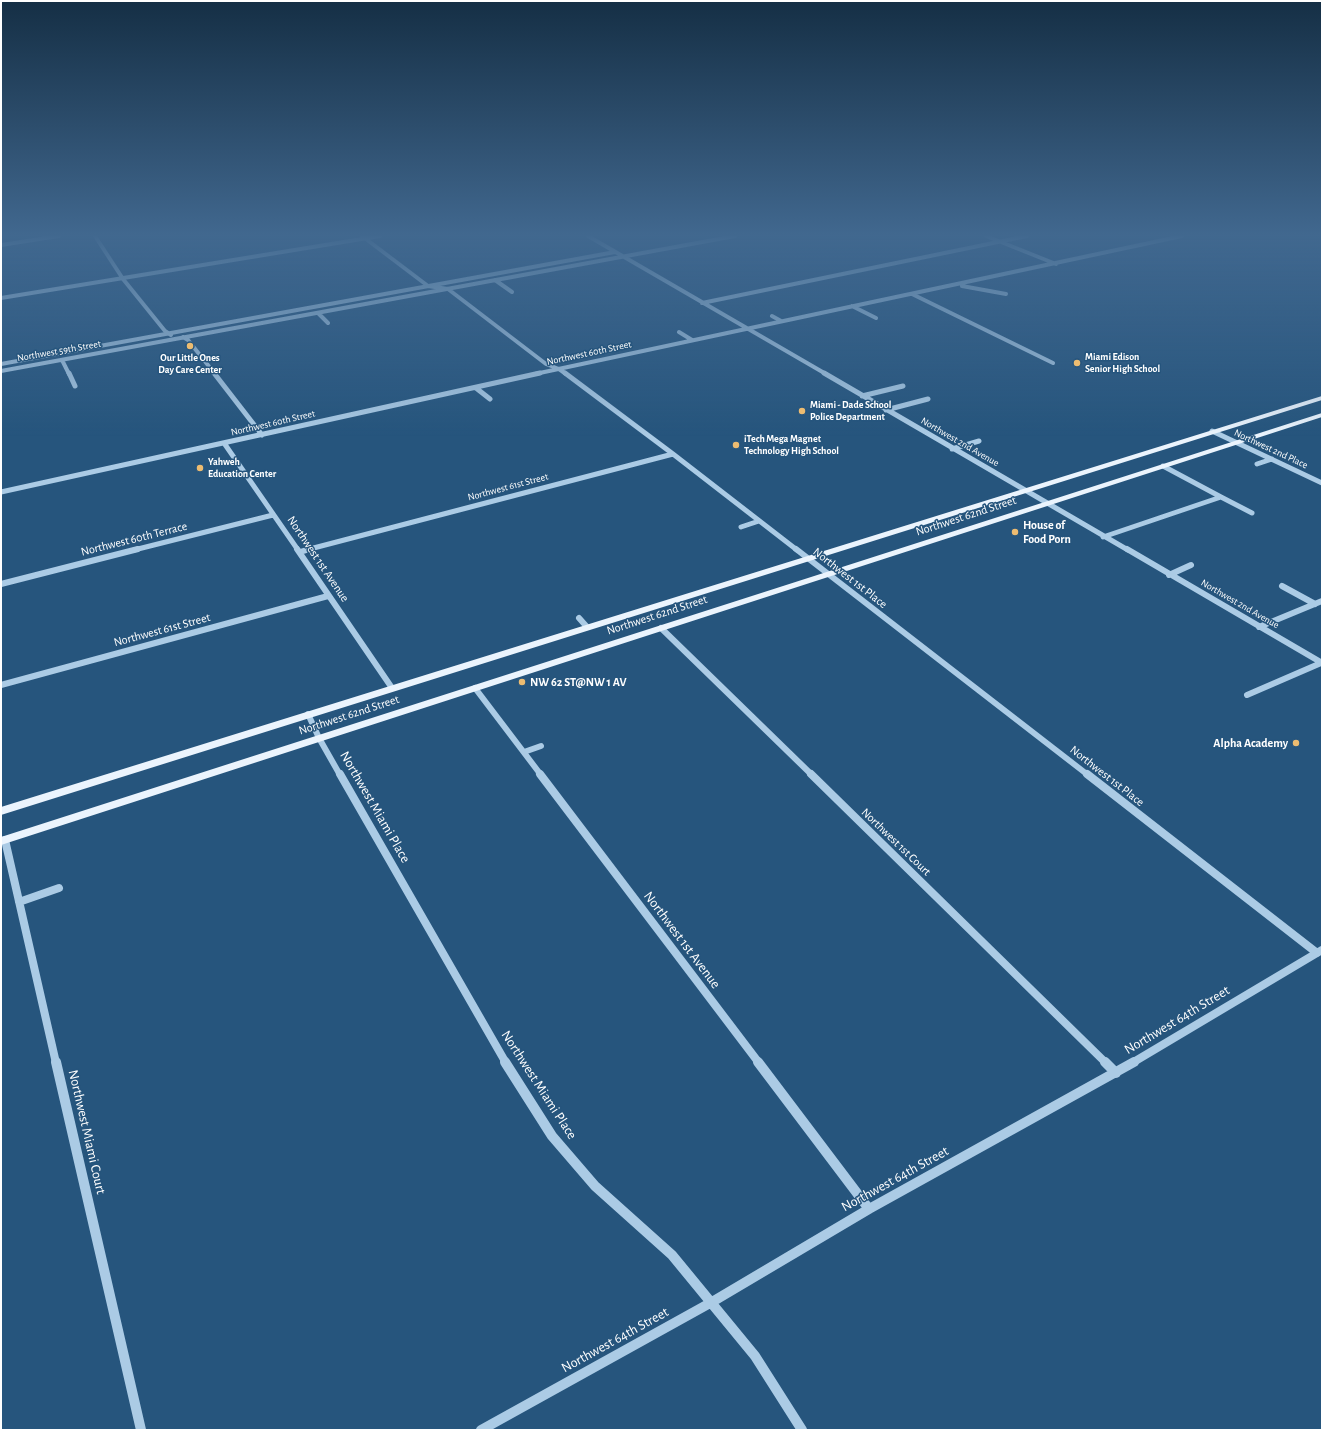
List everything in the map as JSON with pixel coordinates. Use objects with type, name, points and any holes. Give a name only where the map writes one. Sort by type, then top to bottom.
[{"type":"main road","name":"Northwest 62nd Street","points":[[1,811],[1212,431],[1322,398]]},
{"type":"main road","name":"Northwest 62nd Street","points":[[3,841],[1322,415]]},
{"type":"street","points":[[142,303],[167,334],[186,337],[262,435]]},
{"type":"street","name":"Northwest 59th Street","points":[[1,364],[337,303]]},
{"type":"street","name":"Northwest 59th Street","points":[[1,371],[373,303]]},
{"type":"street","name":"Northwest 1st Place","points":[[466,303],[546,364],[559,369],[673,454],[806,558],[1320,951]]},
{"type":"street","name":"Northwest 2nd Avenue","points":[[702,303],[1023,491],[1322,663]]},
{"type":"street","name":"Northwest 60th Street","points":[[1,492],[868,303]]},
{"type":"street","points":[[929,303],[1054,363]]},
{"type":"street","points":[[852,306],[876,318]]},
{"type":"street","points":[[318,313],[328,323]]},
{"type":"street","points":[[772,316],[781,321]]},
{"type":"street","points":[[679,332],[692,340]]},
{"type":"street","points":[[62,360],[75,386]]},
{"type":"street","points":[[862,396],[904,386]]},
{"type":"street","points":[[476,388],[490,399]]},
{"type":"street","points":[[886,410],[928,399]]},
{"type":"street","name":"Northwest 2nd Place","points":[[1212,431],[1322,483]]},
{"type":"street","points":[[952,449],[979,441]]},
{"type":"street","name":"Northwest 1st Avenue","points":[[224,443],[392,688]]},
{"type":"street","name":"Northwest 61st Street","points":[[300,552],[673,454]]},
{"type":"street","points":[[1257,464],[1272,460]]},
{"type":"street","points":[[1163,466],[1252,513]]},
{"type":"street","points":[[1103,537],[1221,497]]},
{"type":"street","name":"Northwest 60th Terrace","points":[[1,584],[273,516]]},
{"type":"street","points":[[741,526],[759,521]]},
{"type":"street","points":[[1169,575],[1192,565]]},
{"type":"street","points":[[1282,586],[1315,604]]},
{"type":"street","name":"Northwest 61st Street","points":[[1,685],[328,596]]},
{"type":"street","points":[[1259,627],[1322,601]]},
{"type":"street","points":[[579,618],[588,627]]},
{"type":"street","name":"Northwest 1st Court","points":[[661,628],[1116,1073]]},
{"type":"street","points":[[1247,695],[1322,663]]},
{"type":"street","name":"Northwest 1st Avenue","points":[[475,688],[869,1209]]},
{"type":"street","name":"Northwest Miami Place","points":[[308,714],[319,738],[510,1071],[552,1136],[595,1186],[672,1255],[712,1302],[755,1356],[802,1430]]},
{"type":"street","points":[[524,752],[541,746]]},
{"type":"street","name":"Northwest Miami Court","points":[[3,841],[19,902],[142,1430]]},
{"type":"street","points":[[19,902],[59,888]]},
{"type":"street","name":"Northwest 64th Street","points":[[481,1430],[712,1302],[869,1209],[1116,1073],[1320,951]]},
{"type":"place","name":"Our Little Ones Day Care Center","points":[[190,346]]},
{"type":"place","name":"Miami Edison Senior High School","points":[[1077,363]]},
{"type":"place","name":"Miami - Dade School Police Department","points":[[802,411]]},
{"type":"place","name":"iTech Mega Magnet Technology High School","points":[[736,445]]},
{"type":"place","name":"Yahweh Education Center","points":[[200,468]]},
{"type":"place","name":"House of Food Porn","points":[[1015,532]]},
{"type":"place","name":"NW 62 ST@NW 1 AV","points":[[522,682]]},
{"type":"place","name":"Alpha Academy","points":[[1296,743]]}]
